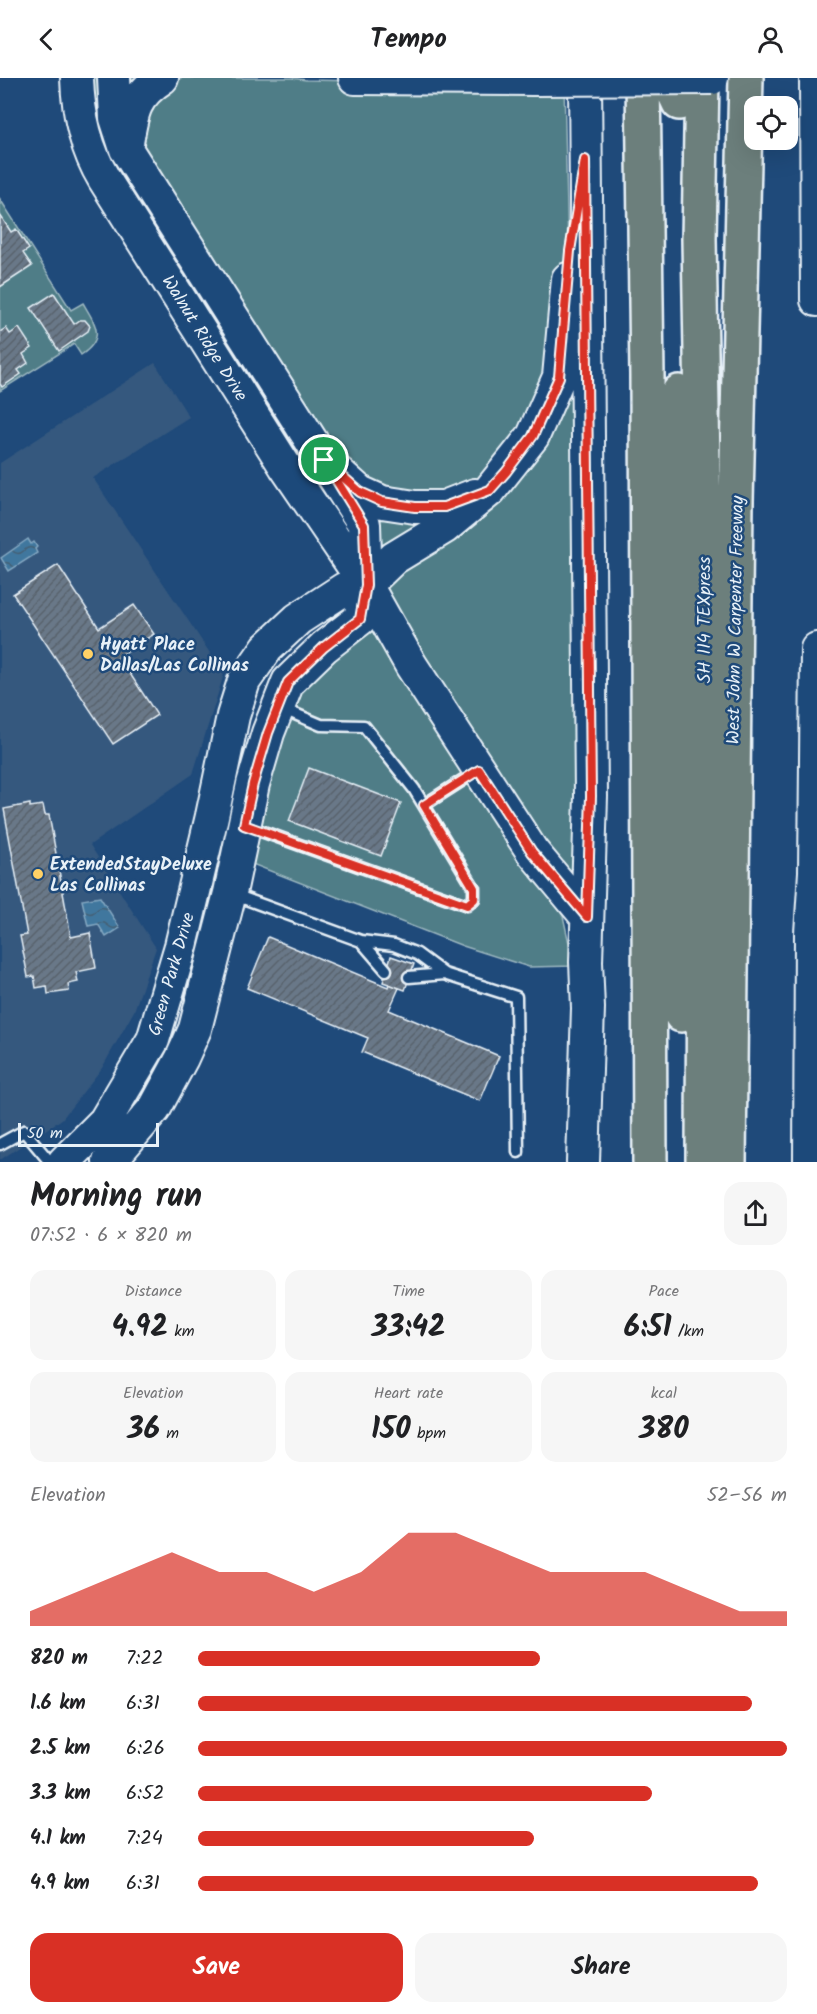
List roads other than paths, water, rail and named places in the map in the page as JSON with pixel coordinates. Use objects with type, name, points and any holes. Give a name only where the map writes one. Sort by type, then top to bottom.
[{"type":"highway","points":[[643,78],[647,364],[650,1162]]},
{"type":"highway","name":"SH 114 TEXpress","points":[[702,78],[699,192],[705,579],[703,1162]]},
{"type":"highway","points":[[700,329],[711,293],[723,78]]},
{"type":"highway","name":"West John W Carpenter Freeway","points":[[729,1162],[736,501],[746,78]]},
{"type":"highway","name":"SH 114 TEXpress","points":[[675,86],[681,1162]]},
{"type":"street","name":"Walnut Ridge Drive","points":[[77,78],[80,116],[94,163],[285,466],[366,585],[411,665],[532,852],[587,917]]},
{"type":"street","name":"Walnut Ridge Drive","points":[[114,78],[116,118],[126,149],[364,525],[366,585]]},
{"type":"street","points":[[126,149],[133,108],[150,86],[162,78]]},
{"type":"street","points":[[355,78],[535,80],[711,78]]},
{"type":"street","points":[[583,1162],[591,796],[585,78]]},
{"type":"street","points":[[816,78],[817,300]]},
{"type":"street","points":[[366,585],[394,558],[445,527],[490,490],[533,436],[559,377],[570,251],[585,160]]},
{"type":"street","points":[[324,460],[360,492],[382,502],[415,507],[444,507],[490,490]]},
{"type":"street","name":"Green Park Drive","points":[[64,1162],[105,1121],[153,1040],[181,946],[233,716],[244,681],[267,648],[298,618],[344,589],[366,585],[360,619],[324,647],[288,682],[268,733],[253,784],[230,893],[195,1029],[155,1108],[109,1162]]},
{"type":"street","points":[[810,1162],[811,933],[816,867],[817,649]]},
{"type":"street","name":"Green Park Drive","points":[[224,759],[227,809],[216,856],[217,882],[230,893]]},
{"type":"lane","points":[[244,825],[467,905],[474,899],[474,888],[424,805],[364,726],[321,725],[278,707]]},
{"type":"lane","points":[[424,805],[479,770]]},
{"type":"lane","points":[[230,893],[361,940],[394,945],[417,954],[444,974],[516,997],[518,1152]]},
{"type":"lane","points":[[361,940],[386,970]]},
{"type":"lane","points":[[409,977],[444,974]]},
{"type":"lane","points":[[0,1143],[24,1131],[50,1162]]},
{"type":"water","points":[[28,539],[31,544],[34,542],[37,553],[9,571],[1,558]]},
{"type":"water","points":[[100,897],[120,928],[106,937],[98,924],[88,926],[82,900]]},
{"type":"place","name":"Hyatt Place Dallas/Las Collinas","points":[[88,654]]},
{"type":"place","name":"ExtendedStayDeluxe Las Collinas","points":[[38,874]]}]
